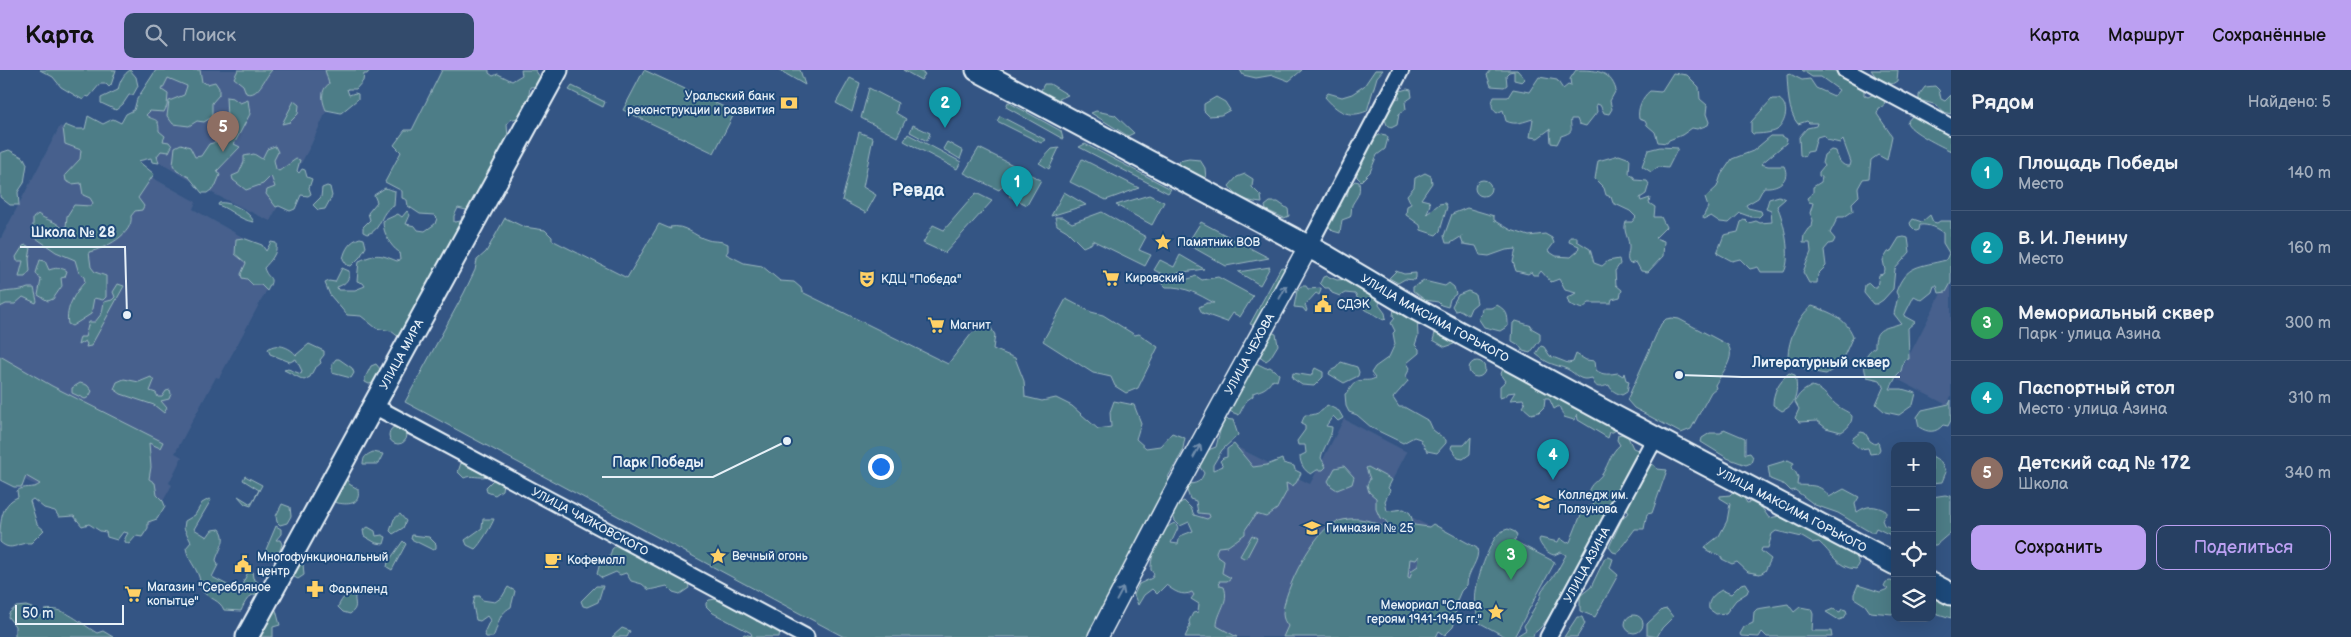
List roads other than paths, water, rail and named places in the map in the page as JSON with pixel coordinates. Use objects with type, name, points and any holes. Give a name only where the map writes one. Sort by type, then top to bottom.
[{"type":"main road","name":"УЛИЦА МИРА","points":[[247,637],[557,70]]},
{"type":"main road","name":"УЛИЦА МАКСИМА ГОРЬКОГО","points":[[977,70],[1308,247],[1412,306],[1655,438],[1891,562]]},
{"type":"main road","points":[[1936,586],[1951,594]]},
{"type":"street","name":"УЛИЦА ЧЕХОВА","points":[[1098,637],[1401,70]]},
{"type":"street","points":[[1845,70],[1951,127]]},
{"type":"street","name":"УЛИЦА ЧАЙКОВСКОГО","points":[[374,406],[806,637]]},
{"type":"street","name":"УЛИЦА АЗИНА","points":[[1548,637],[1655,438]]},
{"type":"place","name":"Уральский банк реконструкции и развития","points":[[789,103]]},
{"type":"place","name":"В. И. Ленину","points":[[945,128]]},
{"type":"place","name":"Детский сад № 172","points":[[223,152]]},
{"type":"place","name":"Площадь Победы","points":[[1017,207]]},
{"type":"place","name":"Памятник ВОВ","points":[[1163,242]]},
{"type":"place","name":"Кировский","points":[[1111,278]]},
{"type":"place","name":"КДЦ \"Победа\"","points":[[867,279]]},
{"type":"place","name":"СДЭК","points":[[1323,304]]},
{"type":"place","name":"Школа № 28","points":[[127,315]]},
{"type":"place","name":"Магнит","points":[[936,325]]},
{"type":"place","name":"Литературный сквер","points":[[1679,375]]},
{"type":"place","name":"Парк Победы","points":[[787,441]]},
{"type":"place","name":"Паспортный стол","points":[[1553,480]]},
{"type":"place","name":"Колледж им. Ползунова","points":[[1544,502]]},
{"type":"place","name":"Гимназия № 25","points":[[1312,528]]},
{"type":"place","name":"Вечный огонь","points":[[718,556]]},
{"type":"place","name":"Кофемолл","points":[[553,560]]},
{"type":"place","name":"Многофункциональный центр","points":[[243,564]]},
{"type":"place","name":"Мемориальный сквер","points":[[1511,580]]},
{"type":"place","name":"Фармленд","points":[[315,589]]},
{"type":"place","name":"Магазин \"Серебряное копытце\"","points":[[133,594]]},
{"type":"place","name":"Мемориал \"Слава героям 1941-1945 гг.\"","points":[[1496,612]]},
{"type":"district","name":"Ревда","points":[[918,190]]}]
